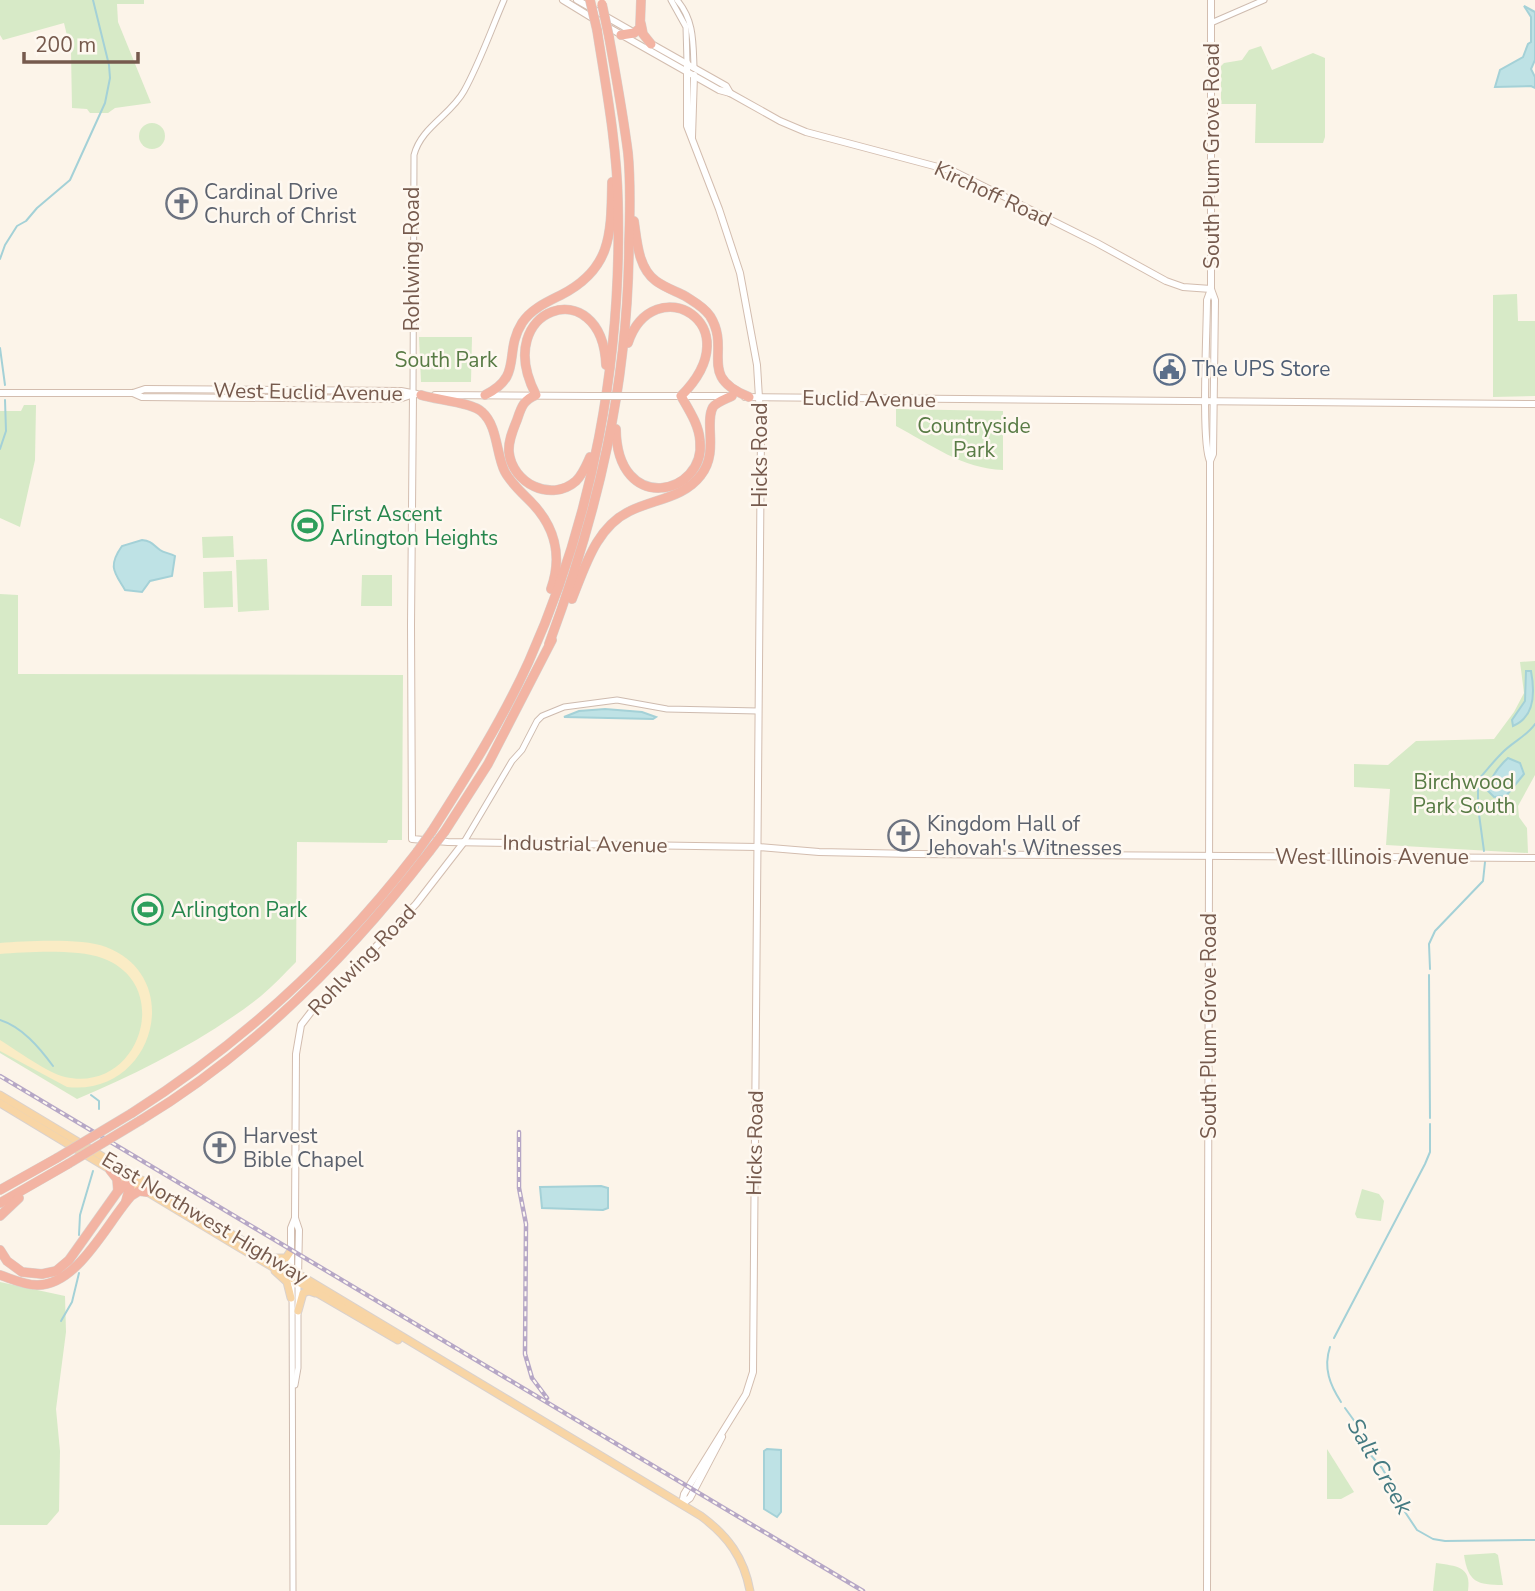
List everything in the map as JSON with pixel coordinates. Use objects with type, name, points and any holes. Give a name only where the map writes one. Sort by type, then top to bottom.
[{"type":"highway","points":[[0,1184],[57,1158],[184,1079],[253,1026],[293,990],[358,923],[417,852],[489,740],[528,662],[574,541],[606,401],[618,277],[618,202],[612,132],[590,0]]},
{"type":"highway","points":[[641,0],[643,34],[651,44]]},
{"type":"highway","points":[[601,2],[610,37],[628,154],[638,250],[644,267],[654,280],[701,305],[716,330],[720,376],[728,387],[749,397]]},
{"type":"highway","points":[[621,35],[634,33],[641,24]]},
{"type":"highway","points":[[485,395],[498,389],[506,380],[517,335],[529,314],[579,286],[600,263],[608,244],[611,224],[612,132]]},
{"type":"highway","points":[[622,369],[629,275],[630,188]]},
{"type":"highway","points":[[549,644],[591,521],[629,340],[644,317],[662,308],[682,309],[700,322],[709,344],[705,362],[681,396],[698,430],[700,455],[689,475],[669,486],[656,488],[644,485],[625,471],[618,456],[615,412]]},
{"type":"highway","points":[[603,416],[592,451],[581,474],[565,487],[541,489],[520,478],[509,453],[511,437],[522,406],[536,395],[530,381],[525,352],[531,326],[552,311],[563,309],[584,316],[594,324],[601,336],[606,356],[606,401]]},
{"type":"highway","points":[[417,395],[481,411],[489,422],[506,475],[545,517],[551,528],[556,551],[555,579],[531,645],[528,662]]},
{"type":"highway","points":[[0,1203],[141,1120],[211,1072],[306,994],[380,915],[445,831],[500,743],[561,625],[602,533],[629,511],[683,491],[700,477],[709,458],[713,409],[718,402],[732,396]]},
{"type":"highway","points":[[0,1189],[44,1164]]},
{"type":"highway","points":[[0,1216],[14,1200],[41,1184],[57,1170]]},
{"type":"highway","points":[[110,1170],[117,1179],[118,1191]]},
{"type":"highway","points":[[124,1170],[132,1178]]},
{"type":"highway","points":[[0,1251],[7,1261],[22,1272],[33,1275],[57,1271],[76,1250],[118,1191],[132,1178]]},
{"type":"highway","points":[[125,1202],[132,1178]]},
{"type":"highway","points":[[0,1275],[37,1286],[55,1282],[77,1267],[125,1202],[136,1192],[147,1192]]},
{"type":"main road","name":"Kirchoff Road","points":[[563,0],[708,84],[780,121],[806,132],[953,171],[1097,243],[1166,281],[1182,287],[1211,289]]},
{"type":"main road","name":"Kirchoff Road","points":[[577,0],[726,86],[730,93]]},
{"type":"main road","name":"South Plum Grove Road","points":[[1207,1591],[1210,461],[1213,454],[1210,402],[1215,300],[1211,289],[1212,0]]},
{"type":"main road","points":[[687,63],[693,92],[692,139]]},
{"type":"main road","points":[[692,139],[687,126],[690,73],[694,67]]},
{"type":"main road","points":[[693,92],[698,85],[708,84]]},
{"type":"main road","name":"Hicks Road","points":[[682,1504],[690,1498],[719,1445],[724,1431],[746,1394],[752,1372],[758,847],[760,397],[752,332],[740,273],[692,139]]},
{"type":"main road","name":"West Euclid Avenue","points":[[0,393],[398,399],[417,395]]},
{"type":"main road","name":"Euclid Avenue","points":[[417,395],[1535,404]]},
{"type":"main road","name":"Rohlwing Road","points":[[412,839],[411,625],[417,395]]},
{"type":"main road","name":"Industrial Avenue","points":[[412,839],[758,847],[824,853],[1208,857]]},
{"type":"main road","name":"Rohlwing Road","points":[[295,1275],[299,1230],[295,1218],[296,1054],[301,1025],[310,1012],[416,904],[464,842]]},
{"type":"main road","name":"West Illinois Avenue","points":[[1208,857],[1535,858]]},
{"type":"main road","name":"East Northwest Highway","points":[[0,1095],[124,1170]]},
{"type":"main road","name":"East Northwest Highway","points":[[0,1103],[110,1170],[132,1178],[265,1255],[320,1294],[398,1340],[409,1342]]},
{"type":"main road","name":"East Northwest Highway","points":[[132,1178],[147,1192],[240,1248],[378,1321],[682,1504],[720,1530],[728,1539],[747,1576],[750,1591]]},
{"type":"main road","name":"Rohlwing Road","points":[[295,1218],[291,1228],[290,1252],[295,1275]]},
{"type":"main road","points":[[240,1248],[282,1276],[289,1287],[291,1298]]},
{"type":"main road","points":[[265,1255],[281,1259],[286,1258],[290,1252]]},
{"type":"main road","points":[[298,1311],[303,1293],[309,1291],[320,1294]]},
{"type":"street","name":"Rohlwing Road","points":[[417,395],[414,155],[422,137],[464,92],[504,0]]},
{"type":"street","points":[[674,0],[684,21],[687,63]]},
{"type":"street","points":[[674,0],[684,8],[692,26],[694,67]]},
{"type":"street","points":[[1211,23],[1264,0]]},
{"type":"street","points":[[664,51],[679,54],[687,44]]},
{"type":"street","points":[[464,842],[512,761],[522,750],[537,721],[551,712],[564,707],[617,700],[667,709],[758,711]]},
{"type":"street","points":[[293,1591],[291,1298],[295,1275]]},
{"type":"street","points":[[293,1391],[298,1368],[295,1275]]},
{"type":"green space","points":[[0,0],[144,0],[144,4],[117,4],[118,22],[151,103],[115,108],[108,113],[90,113],[87,109],[72,108],[71,52],[64,23],[3,40],[0,35]]},
{"type":"green space","points":[[1261,46],[1272,70],[1313,53],[1325,58],[1323,143],[1255,143],[1256,104],[1221,104],[1221,66],[1242,60],[1249,50]]},
{"type":"green space","points":[[152,123],[161,127],[165,136],[161,145],[152,149],[143,145],[139,136],[143,127]]},
{"type":"green space","points":[[1517,294],[1518,321],[1535,321],[1535,396],[1493,397],[1493,295]]},
{"type":"green space","name":"South Park","points":[[419,337],[472,337],[471,382],[421,382]]},
{"type":"green space","points":[[24,405],[36,405],[35,460],[20,527],[0,518],[0,411],[21,411]]},
{"type":"green space","name":"Countryside Park","points":[[896,409],[1003,411],[1003,470],[974,465],[934,448],[896,426]]},
{"type":"green space","points":[[233,536],[234,557],[203,558],[202,537]]},
{"type":"green space","points":[[267,559],[269,610],[238,612],[236,560]]},
{"type":"green space","points":[[232,571],[233,607],[204,608],[203,572]]},
{"type":"green space","points":[[362,575],[392,575],[392,606],[361,606]]},
{"type":"green space","name":"Arlington Park","points":[[0,594],[18,595],[18,674],[403,675],[402,840],[388,840],[387,843],[297,842],[296,962],[261,996],[219,1026],[148,1066],[77,1099],[0,1053]]},
{"type":"green space","name":"Birchwood Park South","points":[[1535,661],[1535,775],[1518,806],[1519,817],[1527,828],[1528,853],[1386,845],[1390,789],[1354,787],[1354,764],[1388,765],[1416,741],[1494,739],[1524,693],[1520,662]]},
{"type":"green space","points":[[1362,1189],[1379,1194],[1384,1201],[1381,1221],[1357,1218],[1355,1214]]},
{"type":"green space","points":[[0,1282],[65,1296],[66,1332],[56,1409],[60,1451],[59,1511],[47,1525],[0,1525]]},
{"type":"green space","points":[[1327,1449],[1354,1492],[1341,1499],[1327,1499]]},
{"type":"green space","points":[[1464,1555],[1498,1555],[1503,1585],[1475,1580],[1468,1571]]},
{"type":"green space","points":[[1436,1563],[1456,1567],[1465,1572],[1468,1576],[1468,1591],[1433,1591]]},
{"type":"sand","points":[[83,942],[106,947],[131,962],[146,983],[152,1008],[149,1032],[138,1055],[121,1074],[97,1085],[67,1087],[0,1051],[0,1040],[58,1075],[91,1078],[113,1069],[129,1054],[139,1034],[142,1012],[138,990],[124,971],[102,958],[66,952],[0,954],[0,943]]},
{"type":"water","points":[[1524,6],[1535,12],[1535,60],[1531,69],[1535,77],[1535,88],[1495,87],[1500,70],[1523,57],[1531,42],[1531,17]]},
{"type":"water","points":[[142,540],[175,556],[172,576],[150,581],[142,592],[125,590],[114,570],[117,553],[122,546]]},
{"type":"water","points":[[1526,671],[1531,671],[1532,703],[1526,717],[1513,726],[1512,720],[1525,701]]},
{"type":"water","points":[[605,709],[642,712],[656,717],[564,717],[579,711]]},
{"type":"water","points":[[1508,758],[1520,763],[1524,774],[1506,796],[1494,797],[1488,791],[1491,781]]},
{"type":"water","points":[[540,1187],[608,1188],[608,1208],[603,1210],[542,1208]]},
{"type":"water","points":[[781,1450],[781,1512],[777,1517],[764,1509],[764,1451]]},
{"type":"waterway","points":[[0,259],[17,226],[26,221],[70,180],[105,103],[110,78],[109,65],[93,0]]},
{"type":"waterway","points":[[0,348],[5,385]]},
{"type":"waterway","points":[[0,449],[6,431],[5,400]]},
{"type":"waterway","name":"Salt Creek","points":[[1484,851],[1478,807],[1478,780],[1505,750],[1535,724]]},
{"type":"waterway","name":"Salt Creek","points":[[1430,969],[1429,944],[1435,931],[1483,881],[1485,862]]},
{"type":"waterway","name":"Salt Creek","points":[[1429,975],[1430,1118]]},
{"type":"waterway","points":[[0,1020],[23,1033],[53,1066]]},
{"type":"waterway","points":[[91,1095],[99,1101],[99,1109]]},
{"type":"waterway","name":"Salt Creek","points":[[1334,1338],[1425,1164],[1430,1152],[1430,1124]]},
{"type":"waterway","points":[[79,1235],[80,1215],[93,1171]]},
{"type":"waterway","points":[[61,1321],[72,1302],[79,1273]]},
{"type":"waterway","name":"Salt Creek","points":[[1330,1347],[1327,1362],[1329,1376],[1341,1402]]},
{"type":"waterway","name":"Salt Creek","points":[[1345,1408],[1358,1426],[1362,1445],[1382,1468],[1417,1530],[1433,1539],[1445,1541],[1535,1540]]},
{"type":"railway","points":[[0,1076],[863,1591]]},
{"type":"railway","points":[[519,1132],[519,1188],[526,1224],[525,1354],[532,1378],[547,1398]]},
{"type":"place","name":"Cardinal Drive Church of Christ","points":[[181,204]]},
{"type":"place","name":"The UPS Store","points":[[1169,369]]},
{"type":"place","name":"First Ascent Arlington Heights","points":[[307,526]]},
{"type":"place","name":"Kingdom Hall of Jehovah's Witnesses","points":[[904,836]]},
{"type":"place","name":"Arlington Park","points":[[148,910]]},
{"type":"place","name":"Harvest Bible Chapel","points":[[220,1148]]}]
